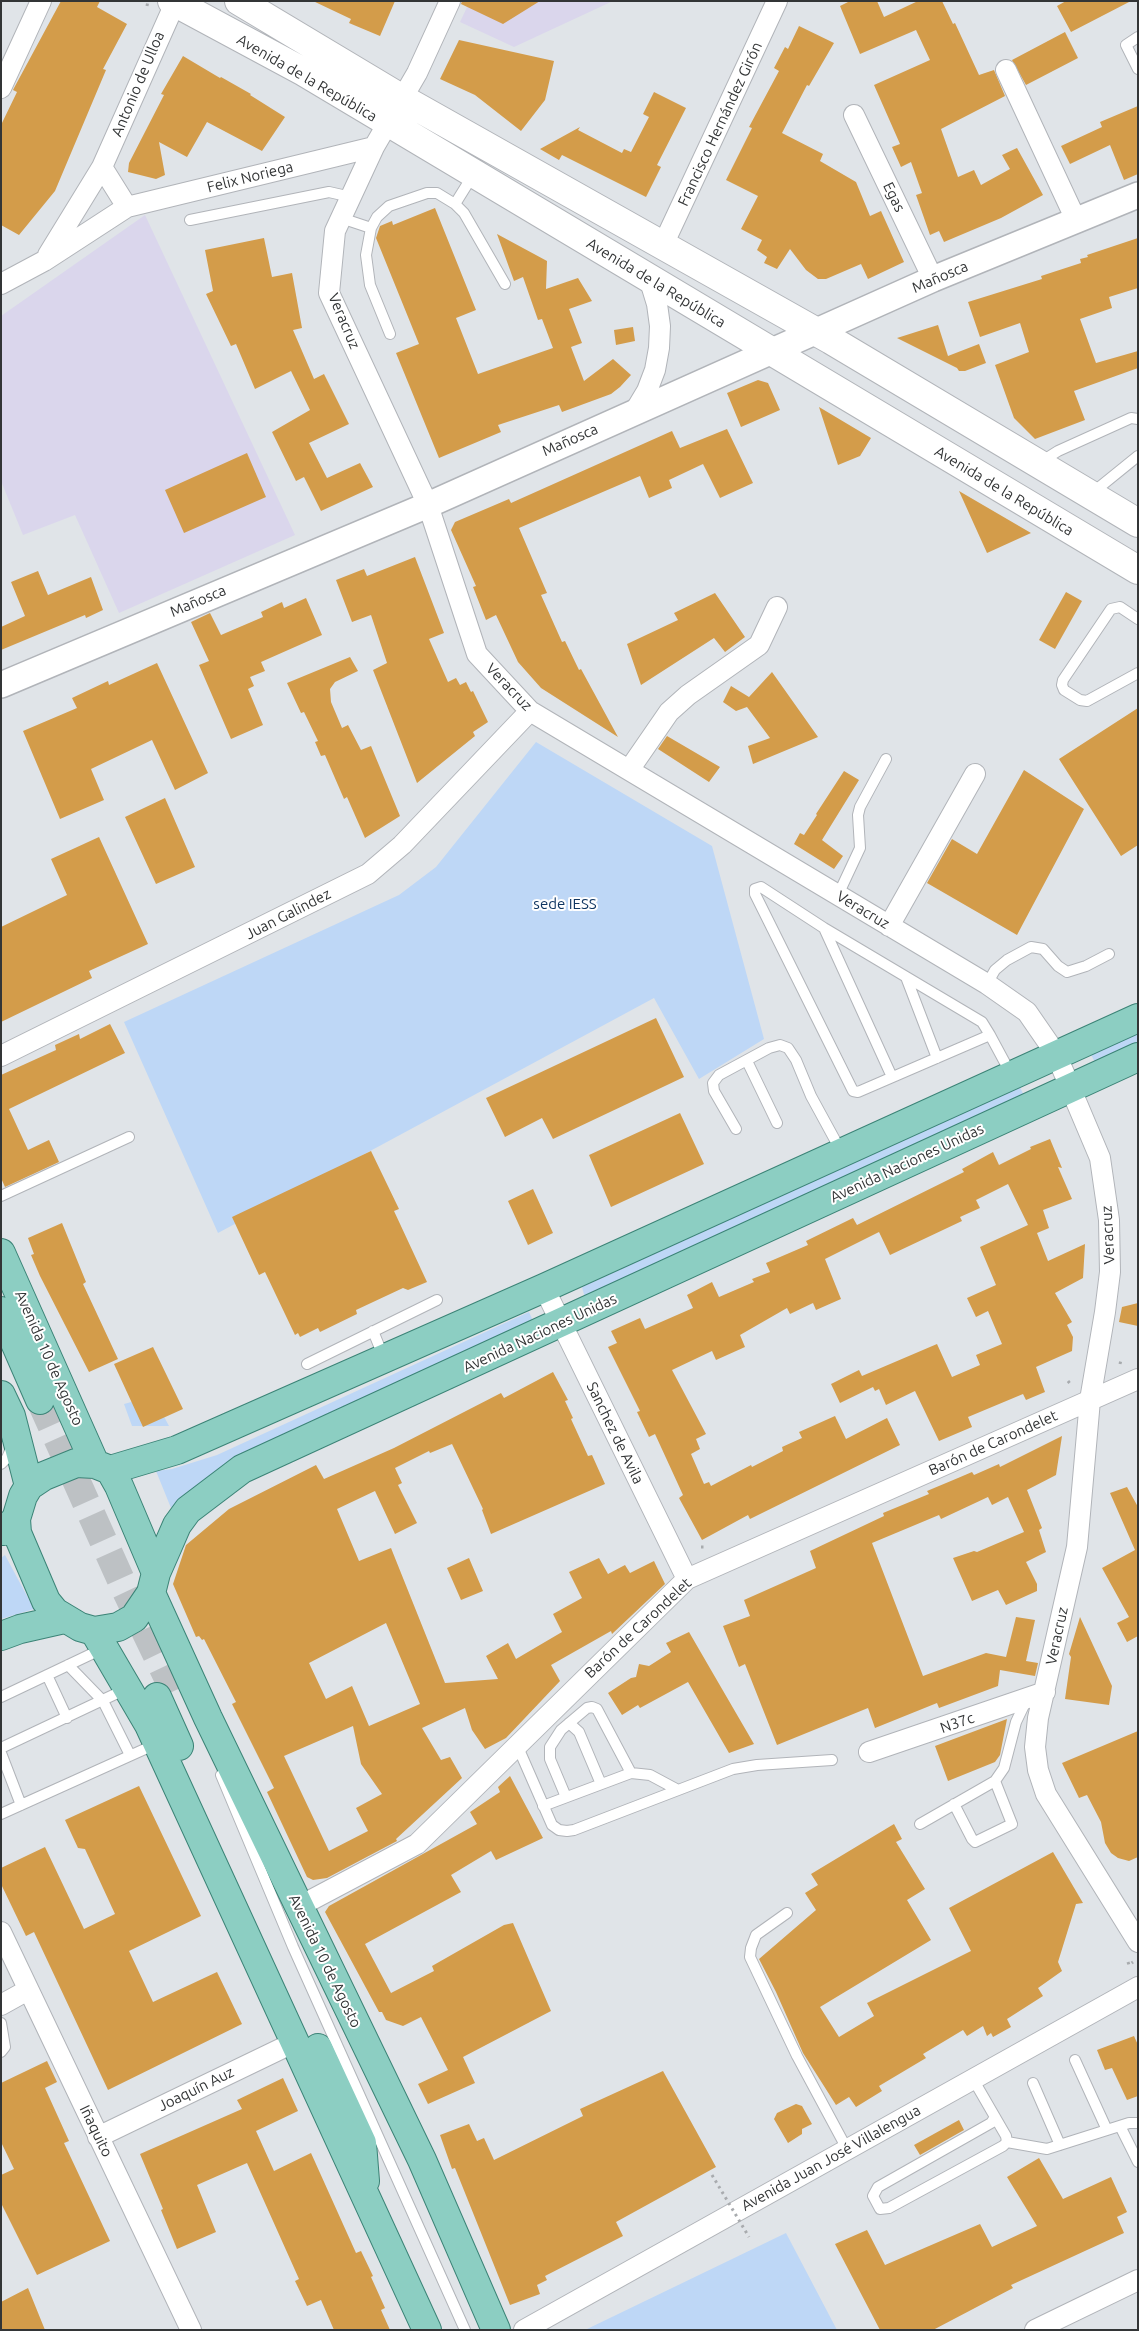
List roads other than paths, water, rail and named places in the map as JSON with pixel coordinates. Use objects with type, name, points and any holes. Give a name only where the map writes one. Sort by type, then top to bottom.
[{"type":"main road","name":"Avenida de la República","points":[[239,1],[401,98],[662,247],[816,332],[1138,523]]},
{"type":"main road","name":"Avenida de la República","points":[[167,3],[304,72],[387,124],[1138,570]]},
{"type":"main road","points":[[427,2330],[366,2202],[295,2042],[157,1744],[98,1639],[64,1619],[46,1601],[17,1534],[8,1527],[23,1496],[29,1486],[44,1476],[76,1463],[103,1467],[177,1450],[544,1288],[1010,1074],[1138,1018]]},
{"type":"main road","name":"Avenida Naciones Unidas","points":[[98,1639],[134,1618],[154,1583],[177,1525],[188,1510],[242,1469],[1138,1057]]},
{"type":"main road","name":"Avenida 10 de Agosto","points":[[1,1253],[103,1467],[119,1486],[154,1583],[208,1718],[422,2160],[496,2330]]},
{"type":"main road","points":[[1,1311],[34,1403],[1,1349]]},
{"type":"main road","points":[[1,1395],[17,1436],[29,1486]]},
{"type":"main road","points":[[1,1636],[20,1629],[64,1619]]},
{"type":"main road","points":[[173,1696],[264,1877],[385,2126],[422,2160]]},
{"type":"main road","points":[[173,1696],[362,2142],[366,2202]]},
{"type":"street","points":[[1,88],[41,1]]},
{"type":"street","name":"Veracruz","points":[[450,1],[417,73],[374,147],[335,231],[329,293],[428,505],[477,654],[530,711],[987,984],[1027,1012],[1056,1054],[1072,1087],[1100,1158],[1109,1220],[1110,1272],[1106,1312],[1090,1400],[1077,1547],[1036,1695],[1038,1718],[1035,1747],[1038,1770],[1046,1794],[1138,1942]]},
{"type":"street","name":"Francisco Hernández Girón","points":[[662,247],[777,1]]},
{"type":"street","name":"Antonio de Ulloa","points":[[44,261],[102,167],[167,3]]},
{"type":"street","points":[[1006,70],[1076,220]]},
{"type":"street","name":"Egas","points":[[854,115],[933,279]]},
{"type":"street","name":"Felix Noriega","points":[[1,284],[44,261],[127,207],[374,147]]},
{"type":"street","points":[[102,167],[127,207]]},
{"type":"street","name":"Mañosca","points":[[1,685],[428,505],[933,279],[1138,195]]},
{"type":"street","points":[[636,411],[647,392],[655,370],[659,348],[659,319],[650,281]]},
{"type":"street","points":[[629,770],[669,712],[688,695],[759,645],[777,607]]},
{"type":"street","name":"Juan Galindez","points":[[1,1056],[368,874],[402,845],[530,711]]},
{"type":"street","points":[[889,926],[975,774]]},
{"type":"street","name":"Sanchez de Avila","points":[[544,1288],[687,1578]]},
{"type":"street","name":"Barón de Carondelet","points":[[298,1907],[417,1844],[687,1578],[1138,1379]]},
{"type":"street","name":"N37c","points":[[869,1752],[1036,1695]]},
{"type":"street","name":"Iñaquito","points":[[1,1932],[191,2330]]},
{"type":"street","name":"Avenida Juan José Villalengua","points":[[524,2330],[1138,1987]]},
{"type":"street","points":[[1,2005],[28,1990]]},
{"type":"street","name":"Joaquín Auz","points":[[98,2137],[295,2042]]},
{"type":"street","points":[[1035,2330],[1138,2280]]},
{"type":"lane","points":[[1138,37],[1126,45],[1138,68]]},
{"type":"lane","points":[[455,204],[473,174]]},
{"type":"lane","points":[[190,220],[329,192],[351,197]]},
{"type":"lane","points":[[390,334],[370,284],[366,256],[371,228],[377,217],[389,206],[427,193],[437,193],[455,204],[464,213],[505,284]]},
{"type":"lane","points":[[341,218],[371,228]]},
{"type":"lane","points":[[1038,464],[1058,451],[1131,418],[1138,419]]},
{"type":"lane","points":[[1090,495],[1138,456]]},
{"type":"lane","points":[[1138,619],[1120,607],[1111,609],[1063,680],[1062,685],[1064,690],[1080,700],[1087,701],[1138,673]]},
{"type":"lane","points":[[838,895],[860,848],[858,815],[860,807],[886,759]]},
{"type":"lane","points":[[990,1035],[858,1092],[850,1088],[754,892],[755,889],[761,887],[824,928],[982,1022],[990,1035],[1010,1074]]},
{"type":"lane","points":[[824,928],[892,1077]]},
{"type":"lane","points":[[987,984],[995,970],[1007,960],[1031,947],[1043,949],[1058,966],[1067,972],[1086,966],[1109,954]]},
{"type":"lane","points":[[906,977],[936,1058]]},
{"type":"lane","points":[[736,1129],[714,1091],[713,1083],[719,1075],[769,1048],[780,1045],[788,1048],[796,1060],[811,1096],[842,1152]]},
{"type":"lane","points":[[747,1061],[777,1123]]},
{"type":"lane","points":[[1,1196],[129,1137]]},
{"type":"lane","points":[[307,1364],[437,1300]]},
{"type":"lane","points":[[373,1331],[384,1358]]},
{"type":"lane","points":[[1,1464],[7,1458],[17,1436]]},
{"type":"lane","points":[[1,1697],[68,1665],[98,1639]]},
{"type":"lane","points":[[68,1665],[103,1701],[130,1755]]},
{"type":"lane","points":[[47,1675],[67,1718]]},
{"type":"lane","points":[[1,1748],[127,1689]]},
{"type":"lane","points":[[920,1824],[995,1781],[1004,1768],[1016,1722],[1036,1695]]},
{"type":"lane","points":[[173,1696],[204,1735]]},
{"type":"lane","points":[[566,1797],[548,1753],[552,1741],[568,1723],[592,1706],[598,1709],[631,1773]]},
{"type":"lane","points":[[568,1723],[579,1732],[601,1784]]},
{"type":"lane","points":[[1,1814],[157,1744]]},
{"type":"lane","points":[[517,1745],[552,1825],[559,1830],[574,1830],[733,1769],[757,1765],[832,1760]]},
{"type":"lane","points":[[1,1753],[21,1805]]},
{"type":"lane","points":[[215,1761],[264,1877],[465,2330]]},
{"type":"lane","points":[[543,1806],[631,1773],[650,1775],[678,1790]]},
{"type":"lane","points":[[954,1804],[972,1840],[975,1842],[1012,1824],[995,1781]]},
{"type":"lane","points":[[787,1913],[756,1935],[750,1957],[796,2056],[847,2149]]},
{"type":"lane","points":[[1,2023],[5,2047],[1,2052]]},
{"type":"lane","points":[[1075,2060],[1106,2130]]},
{"type":"lane","points":[[974,2079],[1007,2142]]},
{"type":"lane","points":[[1033,2083],[1060,2145]]},
{"type":"lane","points":[[995,2117],[991,2123],[878,2187],[873,2196],[880,2209],[889,2208],[1003,2146],[1007,2142]]},
{"type":"lane","points":[[1007,2142],[1047,2150],[1106,2130],[1138,2123]]},
{"type":"lane","points":[[1120,2126],[1138,2162]]},
{"type":"tunnel","points":[[40,1400],[125,1589],[174,1691]]},
{"type":"park label","name":"sede IESS","points":[[565,904]]}]
